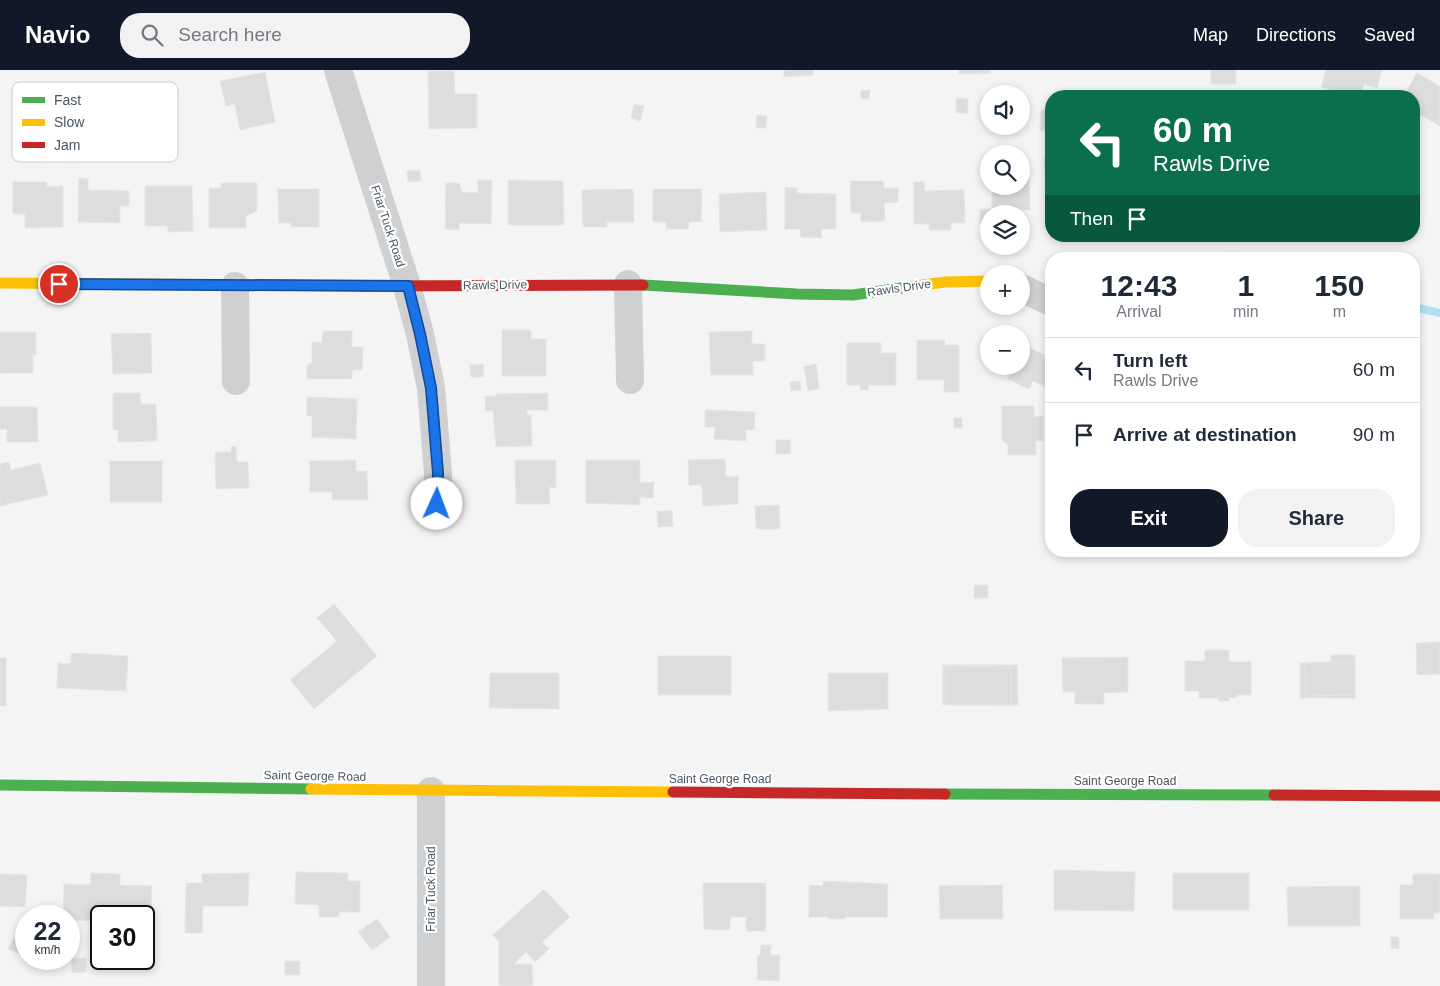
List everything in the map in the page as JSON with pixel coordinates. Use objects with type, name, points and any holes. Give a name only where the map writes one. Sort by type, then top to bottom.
[{"type":"street","name":"Friar Tuck Road","points":[[338,70],[408,286],[420,334],[431,388],[438,473],[437,504]]},
{"type":"street","name":"Rawls Drive","points":[[0,283],[234,286],[628,284],[797,294],[853,295],[945,282],[980,281]]},
{"type":"street","points":[[628,284],[630,380]]},
{"type":"street","points":[[234,286],[236,381]]},
{"type":"street","points":[[1030,292],[1045,299]]},
{"type":"street","name":"Saint George Road","points":[[0,785],[431,791],[1440,796]]},
{"type":"street","name":"Friar Tuck Road","points":[[431,791],[431,986]]},
{"type":"building","points":[[784,70],[813,70],[813,75],[784,77]]},
{"type":"building","points":[[959,70],[990,70],[990,73],[959,74]]},
{"type":"building","points":[[1211,70],[1236,70],[1236,84],[1211,84]]},
{"type":"building","points":[[1326,70],[1382,70],[1377,88],[1364,84],[1362,90],[1331,90],[1321,87]]},
{"type":"building","points":[[428,71],[454,71],[455,94],[477,94],[477,128],[429,129]]},
{"type":"building","points":[[265,72],[275,122],[240,130],[235,104],[226,106],[220,81]]},
{"type":"building","points":[[1417,73],[1440,86],[1440,126],[1420,115],[1420,90],[1407,90]]},
{"type":"building","points":[[861,90],[870,90],[869,99],[861,99]]},
{"type":"building","points":[[956,98],[968,99],[968,113],[956,113]]},
{"type":"building","points":[[634,104],[644,106],[640,121],[631,118]]},
{"type":"building","points":[[1041,110],[1045,110],[1045,131],[1040,131]]},
{"type":"building","points":[[757,115],[767,116],[766,128],[756,128]]},
{"type":"building","points":[[420,170],[421,181],[408,182],[407,171]]},
{"type":"building","points":[[79,178],[88,179],[88,190],[129,191],[129,206],[120,206],[120,223],[78,222]]},
{"type":"building","points":[[478,180],[492,180],[491,224],[459,223],[459,230],[445,229],[446,183],[459,183],[462,192],[478,193]]},
{"type":"building","points":[[508,180],[563,181],[564,225],[508,225]]},
{"type":"building","points":[[850,181],[883,181],[884,188],[898,188],[898,202],[884,203],[885,221],[861,222],[861,213],[851,213]]},
{"type":"building","points":[[13,182],[47,182],[47,187],[63,186],[63,227],[25,228],[25,214],[13,214]]},
{"type":"building","points":[[914,182],[924,182],[925,191],[964,190],[965,223],[951,223],[951,230],[929,230],[929,224],[914,224]]},
{"type":"building","points":[[221,183],[257,183],[257,211],[246,216],[246,228],[209,228],[209,188],[221,188]]},
{"type":"building","points":[[145,186],[192,186],[193,231],[168,232],[168,226],[145,226]]},
{"type":"building","points":[[785,187],[797,188],[797,193],[836,194],[836,229],[822,229],[821,238],[801,237],[800,229],[785,229]]},
{"type":"building","points":[[278,189],[319,189],[319,227],[291,227],[291,223],[279,223]]},
{"type":"building","points":[[633,189],[634,222],[607,222],[607,227],[583,227],[582,190]]},
{"type":"building","points":[[653,189],[702,189],[701,222],[689,222],[688,229],[666,229],[666,222],[653,222]]},
{"type":"building","points":[[766,192],[767,230],[720,232],[719,194]]},
{"type":"building","points":[[992,195],[1030,195],[1030,205],[992,205]]},
{"type":"building","points":[[502,330],[531,330],[531,339],[546,339],[546,376],[502,376]]},
{"type":"building","points":[[323,331],[352,331],[352,347],[363,347],[362,370],[352,370],[352,379],[307,379],[307,365],[312,362],[312,342],[322,343]]},
{"type":"building","points":[[752,331],[752,344],[765,344],[765,361],[753,361],[753,375],[711,375],[709,332]]},
{"type":"building","points":[[0,332],[36,332],[36,355],[33,355],[33,373],[0,373]]},
{"type":"building","points":[[151,333],[152,373],[113,374],[111,334]]},
{"type":"building","points":[[917,340],[945,340],[945,345],[959,345],[959,392],[944,392],[944,380],[917,380]]},
{"type":"building","points":[[847,343],[881,343],[881,353],[896,353],[896,385],[868,385],[869,390],[860,390],[860,385],[847,385]]},
{"type":"building","points":[[1030,348],[1045,355],[1043,358],[1045,359],[1045,387],[1033,381],[1029,389],[1007,379],[1009,376],[1007,375],[1030,375]]},
{"type":"building","points":[[483,364],[484,377],[471,377],[470,365]]},
{"type":"building","points":[[816,364],[819,389],[808,391],[804,367]]},
{"type":"building","points":[[800,381],[801,390],[791,391],[790,382]]},
{"type":"building","points":[[113,393],[140,393],[141,404],[156,404],[157,441],[118,442],[118,430],[113,430]]},
{"type":"building","points":[[548,393],[548,410],[527,410],[527,415],[531,415],[532,446],[496,447],[493,411],[486,411],[485,396]]},
{"type":"building","points":[[307,397],[357,399],[356,439],[312,437],[312,416],[307,416]]},
{"type":"building","points":[[1002,406],[1034,406],[1034,417],[1043,416],[1043,441],[1036,441],[1036,455],[1008,455],[1008,445],[1002,440]]},
{"type":"building","points":[[0,407],[37,407],[38,442],[7,442],[7,429],[0,429]]},
{"type":"building","points":[[705,410],[755,412],[754,430],[746,430],[746,441],[714,439],[715,427],[705,427]]},
{"type":"building","points":[[954,418],[962,418],[962,428],[954,428]]},
{"type":"building","points":[[776,440],[791,440],[790,454],[776,454]]},
{"type":"building","points":[[236,446],[237,462],[248,462],[249,488],[216,489],[215,452],[231,452],[231,447]]},
{"type":"building","points":[[725,459],[726,477],[738,476],[738,504],[703,506],[702,485],[689,485],[688,460]]},
{"type":"building","points":[[356,460],[356,471],[367,471],[368,500],[332,500],[332,492],[310,492],[310,461]]},
{"type":"building","points":[[515,460],[556,460],[556,488],[549,487],[550,504],[516,504]]},
{"type":"building","points":[[586,460],[640,460],[640,483],[654,482],[653,498],[640,497],[640,505],[586,503]]},
{"type":"building","points":[[110,461],[162,461],[162,502],[110,502]]},
{"type":"building","points":[[9,462],[11,470],[40,463],[48,495],[0,506],[0,464]]},
{"type":"building","points":[[779,505],[780,529],[756,529],[755,506]]},
{"type":"building","points":[[657,511],[672,511],[673,526],[658,527]]},
{"type":"building","points":[[974,585],[988,585],[988,598],[974,598]]},
{"type":"building","points":[[334,604],[377,656],[314,709],[290,680],[337,641],[317,618]]},
{"type":"building","points":[[1440,642],[1440,674],[1417,675],[1416,643]]},
{"type":"building","points":[[1205,650],[1229,650],[1229,662],[1251,662],[1251,695],[1237,695],[1237,697],[1229,698],[1230,701],[1218,701],[1218,698],[1199,698],[1199,691],[1185,691],[1185,661],[1205,661]]},
{"type":"building","points":[[71,653],[128,656],[126,691],[57,688],[58,663],[71,664]]},
{"type":"building","points":[[1331,655],[1355,655],[1355,698],[1300,698],[1300,663],[1331,662]]},
{"type":"building","points":[[658,656],[731,656],[731,695],[658,695]]},
{"type":"building","points":[[1128,657],[1128,692],[1104,693],[1104,704],[1075,704],[1075,692],[1063,692],[1062,658]]},
{"type":"building","points":[[0,658],[6,658],[6,706],[0,706]]},
{"type":"building","points":[[1355,662],[1355,695],[1306,696],[1305,663]]},
{"type":"building","points":[[943,665],[1017,665],[1018,705],[943,705]]},
{"type":"building","points":[[946,666],[1011,667],[1011,705],[946,704]]},
{"type":"building","points":[[490,673],[559,673],[559,709],[489,708]]},
{"type":"building","points":[[828,673],[888,673],[888,709],[828,711]]},
{"type":"building","points":[[1054,870],[1135,872],[1134,911],[1054,910]]},
{"type":"building","points":[[296,872],[348,873],[348,881],[360,881],[360,912],[339,912],[339,917],[319,917],[319,905],[295,904]]},
{"type":"building","points":[[91,873],[120,874],[120,885],[152,886],[151,905],[90,905],[90,921],[80,920],[80,905],[63,905],[64,884],[90,885]]},
{"type":"building","points":[[249,873],[248,906],[203,906],[202,933],[185,933],[186,883],[202,883],[202,874]]},
{"type":"building","points":[[1173,873],[1249,873],[1249,910],[1173,910]]},
{"type":"building","points":[[0,874],[27,875],[25,905],[0,906]]},
{"type":"building","points":[[1413,874],[1440,874],[1440,913],[1434,913],[1434,919],[1400,919],[1400,885],[1413,885]]},
{"type":"building","points":[[823,881],[888,884],[887,917],[829,919],[828,917],[809,917],[809,885],[823,886]]},
{"type":"building","points":[[703,883],[766,883],[766,931],[746,931],[746,917],[730,917],[730,930],[704,929]]},
{"type":"building","points":[[1002,885],[1003,919],[940,919],[939,886]]},
{"type":"building","points":[[1360,886],[1360,926],[1288,926],[1287,887]]},
{"type":"building","points":[[544,889],[570,917],[542,942],[549,949],[535,962],[526,952],[514,964],[532,964],[533,986],[499,986],[499,942],[493,935]]},
{"type":"building","points":[[377,919],[390,937],[372,950],[358,932]]},
{"type":"building","points":[[15,936],[15,952],[8,949]]},
{"type":"building","points":[[1391,937],[1399,937],[1399,949],[1391,948]]},
{"type":"building","points":[[761,945],[771,945],[770,955],[780,955],[779,981],[757,980],[758,955],[760,955]]},
{"type":"building","points":[[80,958],[86,958],[86,972],[72,973],[72,970],[80,970]]},
{"type":"building","points":[[285,961],[300,961],[300,975],[285,975]]},
{"type":"waterway","points":[[1420,308],[1440,313]]},
{"type":"traffic: fast","points":[[643,285],[797,294],[853,295],[908,287]]},
{"type":"traffic: fast","points":[[0,785],[311,789]]},
{"type":"traffic: fast","points":[[945,794],[1274,795]]},
{"type":"traffic: slow","points":[[908,287],[945,282],[980,281]]},
{"type":"traffic: slow","points":[[0,283],[362,286]]},
{"type":"traffic: slow","points":[[311,789],[673,792]]},
{"type":"traffic: jam","points":[[362,286],[643,285]]},
{"type":"traffic: jam","points":[[673,792],[945,794]]},
{"type":"traffic: jam","points":[[1274,795],[1440,796]]},
{"type":"route","points":[[59,284],[408,286],[431,388],[438,473],[437,504]]}]
